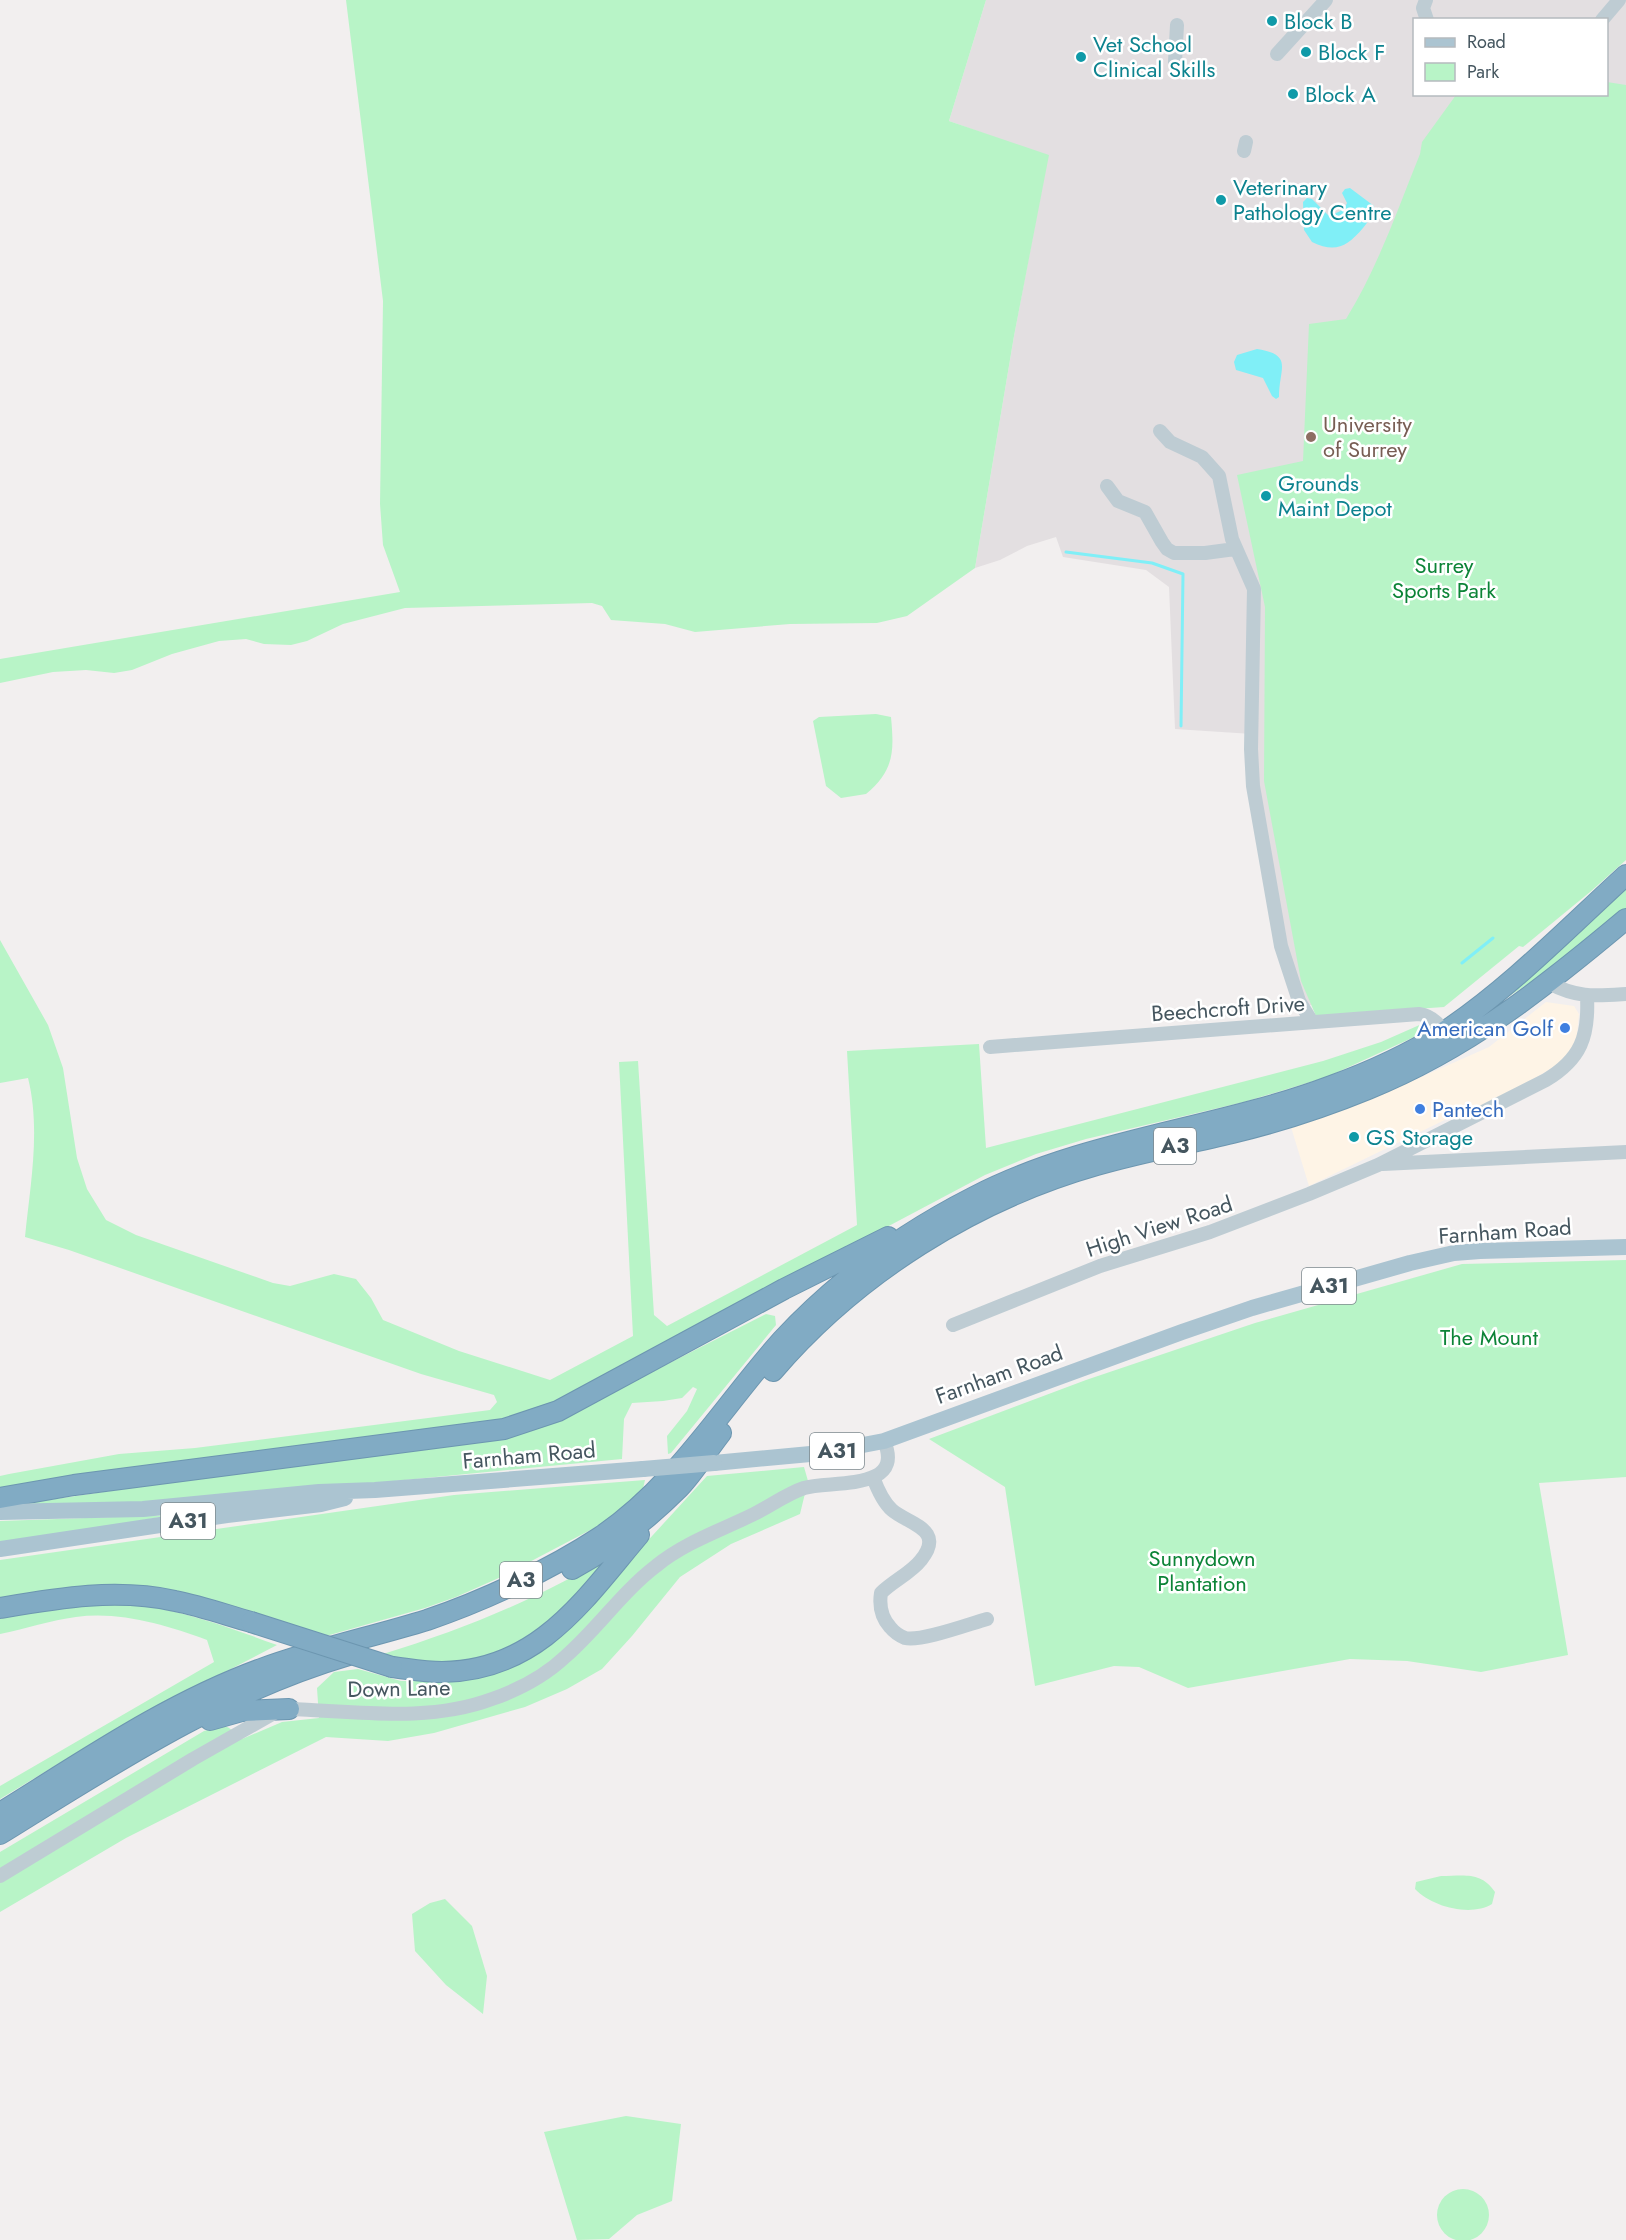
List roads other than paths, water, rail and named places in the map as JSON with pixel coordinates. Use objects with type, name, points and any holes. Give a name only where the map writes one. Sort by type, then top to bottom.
[{"type":"highway","name":"A3","points":[[0,1834],[186,1722],[252,1690],[325,1662],[449,1626],[553,1578],[614,1543],[652,1513],[679,1487],[746,1403],[809,1334],[877,1276],[915,1249],[972,1214],[1027,1189],[1098,1164],[1235,1132],[1313,1110],[1396,1077],[1449,1039],[1502,987],[1626,875]]},
{"type":"highway","name":"A3","points":[[0,1498],[74,1485],[504,1429],[532,1421],[558,1411],[851,1255],[990,1189],[1074,1156],[1245,1114],[1331,1087],[1505,1015],[1549,983],[1626,919]]},
{"type":"highway","name":"A3","points":[[0,1813],[140,1728],[222,1685],[300,1655],[449,1612],[523,1579],[594,1541],[625,1519],[666,1479],[770,1354],[811,1311],[888,1249],[951,1209]]},
{"type":"highway","points":[[0,1608],[79,1596],[122,1594],[175,1600],[392,1667],[433,1672],[465,1670],[499,1662],[546,1637],[587,1597],[679,1487]]},
{"type":"highway","points":[[98,1774],[213,1718],[242,1711],[290,1709]]},
{"type":"main road","name":"Farnham Road","points":[[0,1512],[143,1509],[319,1492],[375,1490],[644,1469],[855,1448],[884,1441],[1252,1308],[1410,1263],[1454,1253],[1480,1251],[1626,1247]]},
{"type":"main road","name":"Farnham Road","points":[[0,1549],[227,1515],[321,1504],[375,1490]]},
{"type":"street","points":[[1277,54],[1326,0]]},
{"type":"street","points":[[1426,0],[1423,8],[1426,18]]},
{"type":"street","points":[[1604,18],[1619,0]]},
{"type":"street","points":[[1175,62],[1177,25]]},
{"type":"street","points":[[1160,431],[1170,442],[1202,457],[1219,476],[1235,549],[1252,582],[1255,595],[1251,749],[1253,786],[1283,951],[1299,1000],[1312,1022]]},
{"type":"street","points":[[1107,486],[1118,501],[1145,512],[1162,542],[1174,553],[1205,553],[1235,549]]},
{"type":"street","points":[[1549,983],[1587,997],[1626,994]]},
{"type":"street","name":"High View Road","points":[[953,1325],[1100,1266],[1259,1215],[1378,1165],[1560,1071],[1575,1056],[1584,1038],[1587,1023],[1587,997]]},
{"type":"street","name":"Beechcroft Drive","points":[[990,1047],[1419,1014],[1433,1019],[1449,1039]]},
{"type":"street","points":[[1420,1143],[1421,1155],[1425,1162]]},
{"type":"street","name":"High View Road","points":[[1378,1165],[1626,1152]]},
{"type":"street","points":[[884,1441],[888,1462],[881,1472],[873,1477],[892,1510],[925,1530],[929,1542],[926,1554],[919,1562],[881,1593],[879,1604],[886,1623],[894,1632],[905,1638],[918,1639],[987,1619]]},
{"type":"street","name":"Down Lane","points":[[0,1876],[267,1716],[290,1709],[415,1713],[455,1710],[495,1698],[530,1682],[566,1657],[633,1586],[655,1566],[681,1549],[800,1489],[815,1485],[856,1482],[873,1477]]},
{"type":"water","points":[[1350,188],[1374,206],[1367,223],[1346,244],[1327,247],[1312,242],[1304,230],[1303,202],[1307,198],[1312,199],[1328,215],[1346,206],[1347,203],[1342,193],[1345,189]]},
{"type":"water","points":[[1257,349],[1276,355],[1282,364],[1279,397],[1276,399],[1272,396],[1263,378],[1236,370],[1234,362],[1237,355]]},
{"type":"waterway","points":[[1066,552],[1152,563],[1183,574],[1181,726]]},
{"type":"waterway","points":[[1462,963],[1493,938]]},
{"type":"place","name":"Block B","points":[[1272,21]]},
{"type":"place","name":"Block F","points":[[1306,52]]},
{"type":"place","name":"Vet School Clinical Skills","points":[[1081,57]]},
{"type":"place","name":"Block A","points":[[1293,94]]},
{"type":"place","name":"Veterinary Pathology Centre","points":[[1221,200]]},
{"type":"place","name":"University of Surrey","points":[[1311,437]]},
{"type":"place","name":"Grounds Maint Depot","points":[[1266,496]]},
{"type":"place","name":"American Golf","points":[[1565,1028]]},
{"type":"place","name":"Pantech","points":[[1420,1109]]},
{"type":"place","name":"GS Storage","points":[[1354,1137]]},
{"type":"park label","name":"Surrey Sports Park","points":[[1444,578]]},
{"type":"park label","name":"The Mount","points":[[1489,1337]]},
{"type":"park label","name":"Sunnydown Plantation","points":[[1202,1571]]}]
